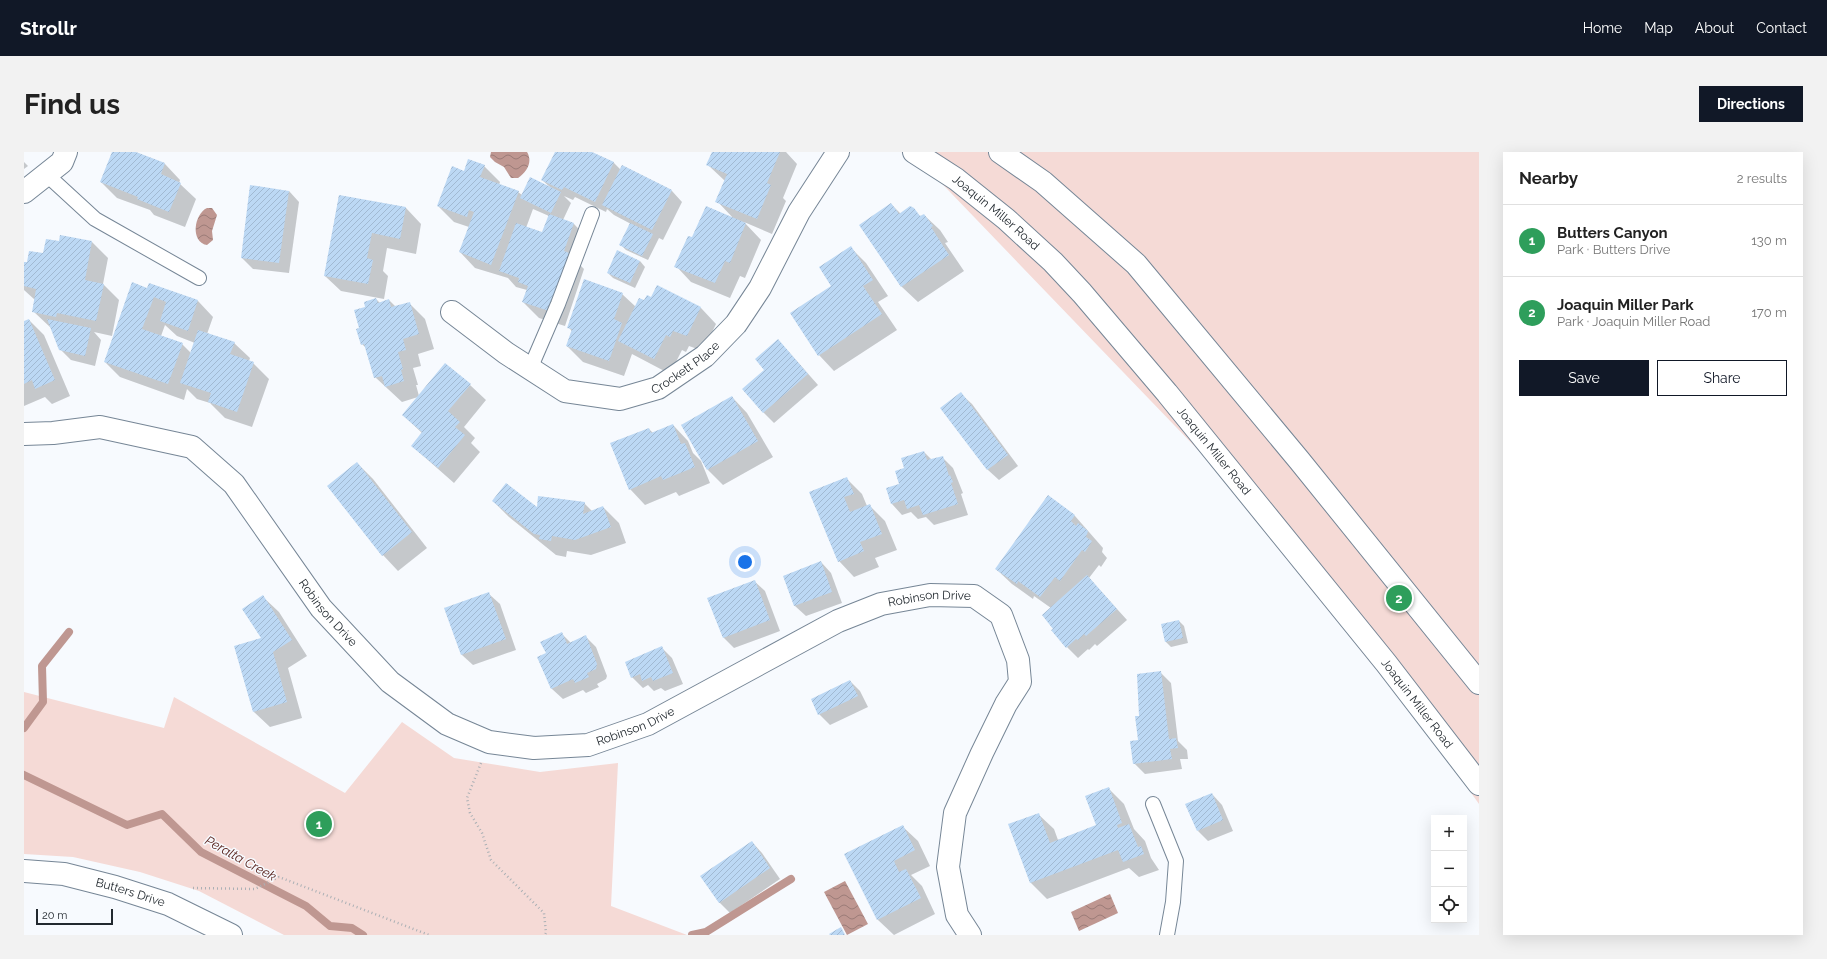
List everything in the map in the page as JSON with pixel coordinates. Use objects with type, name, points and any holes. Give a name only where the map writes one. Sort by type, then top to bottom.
[{"type":"street","points":[[24,192],[62,162],[66,152]]},
{"type":"street","name":"Crockett Place","points":[[452,312],[530,369],[564,391],[620,399],[658,388],[704,356],[736,324],[760,288],[799,212],[838,152]]},
{"type":"street","name":"Joaquin Miller Road","points":[[914,152],[956,179],[1006,219],[1053,262],[1082,293],[1167,393],[1381,656],[1479,784]]},
{"type":"street","points":[[1000,152],[1043,182],[1136,264],[1299,460],[1479,683]]},
{"type":"street","name":"Robinson Drive","points":[[24,434],[53,433],[100,427],[192,447],[234,484],[321,608],[390,682],[447,724],[489,742],[534,748],[588,745],[648,724],[742,672],[845,618],[881,604],[930,595],[974,596],[1000,615],[1018,660],[1020,682],[1006,704],[955,813],[948,867],[957,915],[970,935]]},
{"type":"street","name":"Butters Drive","points":[[24,871],[64,874],[116,887],[168,904],[231,935]]},
{"type":"lane","points":[[46,174],[95,219],[199,278]]},
{"type":"lane","points":[[530,369],[558,304],[592,214]]},
{"type":"lane","points":[[1153,804],[1176,861],[1173,902],[1167,935]]},
{"type":"path","points":[[489,742],[468,798],[470,813],[482,833],[491,860],[544,913],[545,935]]},
{"type":"path","points":[[256,889],[279,877],[429,935]]},
{"type":"shaded area","points":[[901,152],[1479,152],[1479,804],[1435,742],[1201,453],[925,166]]},
{"type":"shaded area","points":[[24,692],[164,728],[174,697],[345,793],[402,722],[454,758],[540,772],[618,763],[611,906],[687,935],[284,935],[199,891],[140,872],[73,857],[24,854]]},
{"type":"water","points":[[491,152],[527,152],[529,156],[528,166],[524,173],[518,178],[511,178],[504,167],[490,157]]},
{"type":"water","points":[[207,208],[212,208],[217,215],[212,231],[213,240],[207,245],[198,239],[196,228],[199,216]]},
{"type":"water","points":[[845,881],[868,924],[847,935],[824,892]]},
{"type":"water","points":[[1110,894],[1118,913],[1079,931],[1071,912]]},
{"type":"building","points":[[112,152],[136,152],[165,163],[161,174],[181,183],[169,212],[137,199],[138,197],[100,182]]},
{"type":"building","points":[[555,152],[592,152],[614,162],[595,202],[564,187],[562,190],[541,180]]},
{"type":"building","points":[[712,152],[780,152],[767,183],[771,185],[757,219],[715,202],[727,174],[706,165]]},
{"type":"building","points":[[468,159],[485,165],[480,177],[519,191],[491,265],[459,252],[474,212],[469,210],[467,217],[437,206],[452,166],[464,171]]},
{"type":"building","points":[[622,165],[672,190],[652,230],[602,205]]},
{"type":"building","points":[[530,177],[561,192],[551,213],[520,198]]},
{"type":"building","points":[[250,185],[289,191],[279,263],[241,258]]},
{"type":"building","points":[[339,195],[406,207],[400,239],[372,233],[367,258],[373,260],[368,284],[324,276]]},
{"type":"building","points":[[891,203],[899,214],[910,206],[914,208],[920,216],[924,214],[933,226],[931,227],[949,255],[901,287],[859,225]]},
{"type":"building","points":[[706,206],[746,223],[730,263],[725,261],[715,283],[674,267],[688,236],[692,237]]},
{"type":"building","points":[[549,214],[574,223],[564,251],[569,253],[549,311],[522,302],[528,286],[518,282],[519,278],[499,271],[516,223],[542,232]]},
{"type":"building","points":[[630,223],[653,234],[642,256],[619,245]]},
{"type":"building","points":[[60,235],[92,241],[85,280],[104,284],[96,321],[57,313],[56,317],[32,312],[36,289],[24,286],[24,262],[27,262],[29,251],[43,253],[46,239],[59,241]]},
{"type":"building","points":[[851,246],[873,280],[863,286],[882,314],[818,356],[790,313],[831,286],[819,267]]},
{"type":"building","points":[[617,250],[640,261],[630,283],[607,273]]},
{"type":"building","points":[[584,279],[623,293],[614,319],[622,323],[609,361],[566,346],[572,329],[567,328]]},
{"type":"building","points":[[132,282],[147,288],[149,283],[198,300],[188,331],[160,321],[166,302],[154,297],[142,329],[183,343],[168,384],[104,362]]},
{"type":"building","points":[[657,285],[701,307],[687,336],[673,331],[670,337],[666,335],[654,359],[618,341],[639,298],[644,300],[647,295],[651,297]]},
{"type":"building","points":[[376,298],[378,303],[389,299],[391,307],[410,302],[419,334],[403,339],[406,350],[398,352],[403,369],[401,370],[404,381],[385,387],[382,376],[374,378],[364,344],[361,345],[356,329],[359,328],[354,310],[365,307],[364,302]]},
{"type":"building","points":[[29,319],[55,380],[35,389],[32,380],[24,384],[24,321]]},
{"type":"building","points":[[47,319],[91,328],[85,356],[59,350]]},
{"type":"building","points":[[198,330],[235,342],[230,354],[254,362],[237,412],[208,402],[211,393],[180,383]]},
{"type":"building","points":[[778,339],[808,374],[763,413],[742,389],[764,370],[755,359]]},
{"type":"building","points":[[445,363],[471,384],[448,411],[460,422],[455,427],[465,435],[438,468],[411,446],[422,432],[402,415]]},
{"type":"building","points":[[961,392],[1008,455],[987,470],[940,408]]},
{"type":"building","points":[[732,396],[758,441],[707,470],[681,425]]},
{"type":"building","points":[[673,424],[681,444],[685,443],[695,467],[663,480],[661,476],[629,490],[610,443],[649,428],[651,433]]},
{"type":"building","points":[[924,451],[927,460],[943,456],[949,476],[950,475],[953,482],[951,483],[958,504],[923,515],[919,505],[907,509],[904,500],[891,504],[886,488],[899,484],[895,471],[904,468],[901,458]]},
{"type":"building","points":[[357,462],[412,532],[382,556],[327,486]]},
{"type":"building","points":[[847,477],[854,494],[844,497],[850,512],[870,504],[882,534],[860,542],[864,551],[838,562],[809,492]]},
{"type":"building","points":[[506,483],[537,507],[538,496],[585,502],[583,514],[603,506],[611,527],[575,540],[552,536],[551,541],[539,539],[540,535],[534,534],[492,501]]},
{"type":"building","points":[[1048,495],[1075,515],[1071,521],[1076,526],[1078,523],[1088,531],[1086,537],[1092,541],[1085,552],[1082,550],[1060,581],[1055,577],[1040,597],[1018,581],[1017,584],[995,569]]},
{"type":"building","points":[[821,561],[832,592],[794,606],[783,576]]},
{"type":"building","points":[[1087,575],[1117,609],[1086,636],[1084,634],[1066,648],[1051,630],[1053,629],[1042,615]]},
{"type":"building","points":[[755,580],[770,620],[723,638],[707,598]]},
{"type":"building","points":[[489,592],[506,639],[461,655],[444,608]]},
{"type":"building","points":[[263,595],[292,640],[273,652],[287,702],[253,712],[234,646],[261,638],[242,609]]},
{"type":"building","points":[[1179,620],[1183,638],[1165,642],[1161,624]]},
{"type":"building","points":[[562,632],[567,644],[586,635],[597,664],[596,669],[587,673],[589,677],[575,683],[573,679],[551,689],[537,657],[546,653],[540,642]]},
{"type":"building","points":[[662,646],[673,673],[653,681],[651,677],[642,681],[640,674],[631,678],[625,662]]},
{"type":"building","points":[[1161,671],[1169,739],[1176,738],[1178,748],[1170,749],[1172,759],[1133,764],[1130,741],[1138,740],[1135,716],[1139,716],[1137,674]]},
{"type":"building","points":[[850,680],[858,696],[818,715],[811,699]]},
{"type":"building","points":[[1109,787],[1122,823],[1117,825],[1118,828],[1129,824],[1138,847],[1141,846],[1144,854],[1123,862],[1118,850],[1030,883],[1008,824],[1039,813],[1050,843],[1096,825],[1085,796]]},
{"type":"building","points":[[1212,793],[1223,820],[1197,831],[1185,804]]},
{"type":"building","points":[[903,825],[915,850],[894,861],[899,872],[906,869],[921,898],[877,920],[844,854]]},
{"type":"building","points":[[752,841],[770,868],[719,903],[700,876]]},
{"type":"building","points":[[841,927],[845,935],[829,934]]},
{"type":"waterway","points":[[24,728],[43,702],[42,666],[69,632]]},
{"type":"waterway","name":"Peralta Creek","points":[[24,775],[127,825],[162,814],[201,852],[306,906],[330,926],[352,928],[363,935]]},
{"type":"waterway","points":[[692,935],[706,932],[791,879]]},
{"type":"place","name":"Joaquin Miller Park","points":[[1399,598]]},
{"type":"place","name":"Butters Canyon","points":[[319,824]]}]
